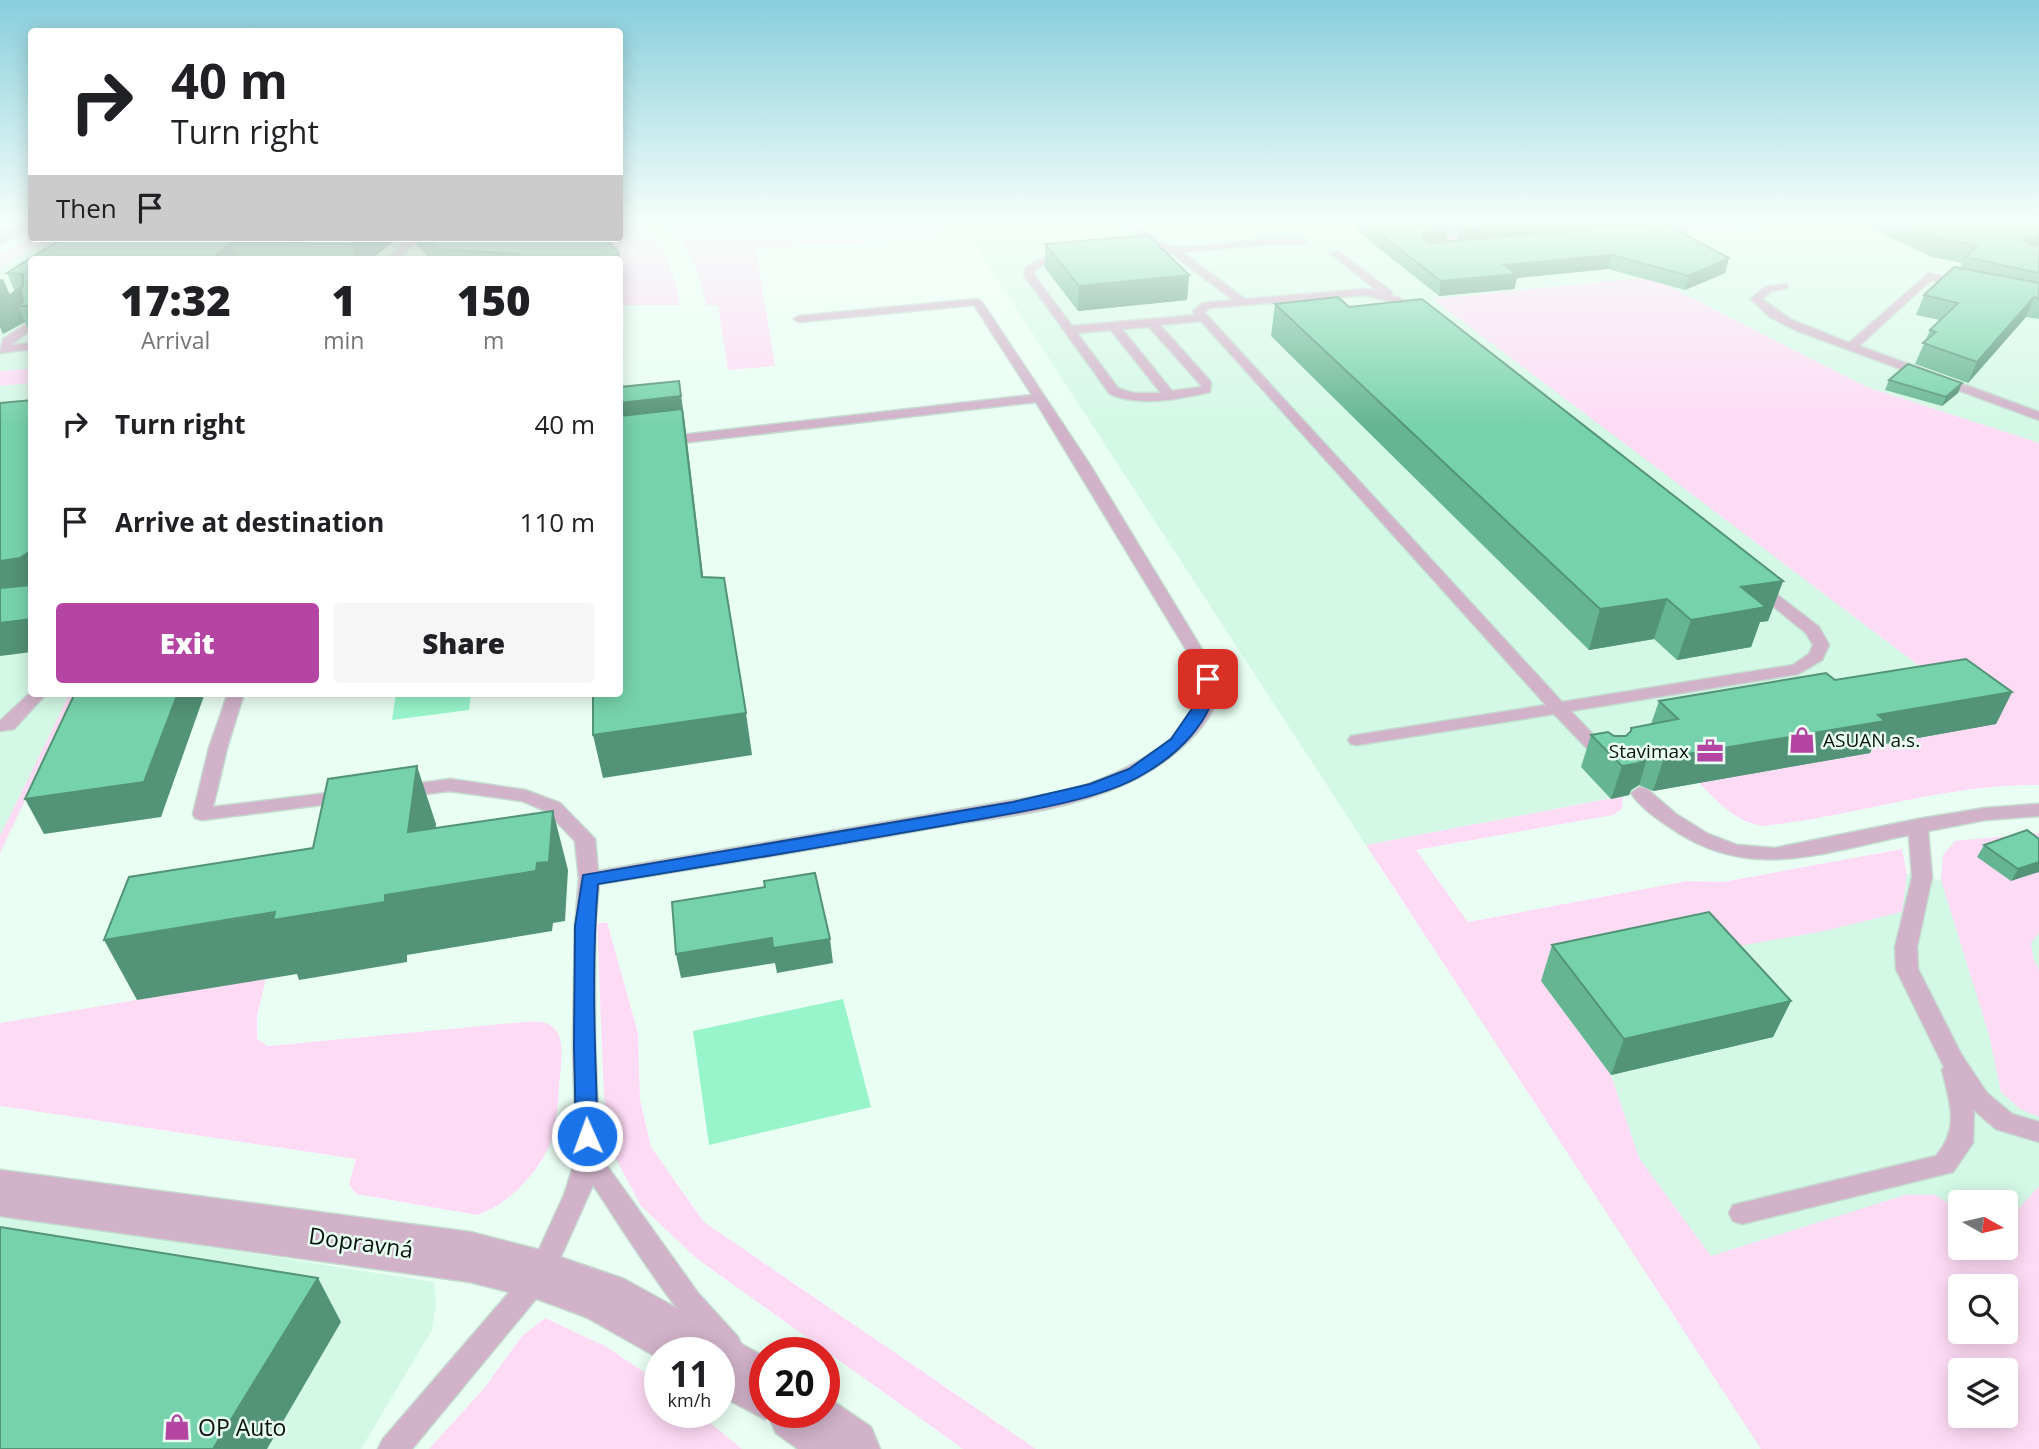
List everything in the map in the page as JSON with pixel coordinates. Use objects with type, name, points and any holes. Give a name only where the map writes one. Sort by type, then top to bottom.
[{"type":"street","name":"Dopravná","points":[[0,1192],[470,1258],[540,1275],[604,1297],[675,1337]]},
{"type":"street","points":[[819,1428],[849,1449]]},
{"type":"lane","points":[[1040,290],[1114,391],[1121,396],[1206,389],[1207,385],[1152,323]]},
{"type":"lane","points":[[1226,290],[1243,302]]},
{"type":"lane","points":[[1383,290],[1429,326]]},
{"type":"lane","points":[[1768,290],[1756,299],[1760,306],[1777,317],[2039,416]]},
{"type":"lane","points":[[1851,347],[1914,290]]},
{"type":"lane","points":[[1396,300],[1381,295],[1353,292],[1200,307],[1199,314],[1610,762]]},
{"type":"lane","points":[[589,879],[794,847],[1039,803],[1094,788],[1135,772],[1177,743],[1208,697],[1208,679],[1198,656],[1040,398],[977,302],[799,319]]},
{"type":"lane","points":[[2,350],[24,318]]},
{"type":"lane","points":[[1070,330],[1203,318]]},
{"type":"lane","points":[[1114,326],[1168,394]]},
{"type":"lane","points":[[2,350],[28,347]]},
{"type":"lane","points":[[623,446],[1040,398]]},
{"type":"lane","points":[[1357,740],[1798,669],[1816,657],[1821,645],[1813,630],[1747,578]]},
{"type":"lane","points":[[0,726],[8,725],[35,697]]},
{"type":"lane","points":[[235,697],[218,748],[202,814],[450,785],[503,792],[543,803],[552,807],[585,839],[589,879],[585,926],[584,1045],[588,1158],[577,1195],[540,1275],[393,1449]]},
{"type":"lane","points":[[1640,793],[1665,818],[1689,833],[1717,846],[1758,855],[1775,855],[1985,814],[2039,810]]},
{"type":"lane","points":[[1918,825],[1922,877],[1906,947],[1907,969],[1952,1060],[1979,1100],[2004,1122],[2039,1132]]},
{"type":"lane","points":[[1742,1213],[1944,1165],[1961,1143],[1964,1112],[1952,1060]]},
{"type":"lane","points":[[588,1158],[688,1301],[749,1370]]},
{"type":"shaded area","points":[[0,290],[28,290],[28,697],[74,697],[0,853]]},
{"type":"shaded area","points":[[623,290],[677,290],[680,305],[623,305]]},
{"type":"shaded area","points":[[702,290],[763,290],[775,366],[728,370],[718,306],[707,305]]},
{"type":"shaded area","points":[[1004,290],[1526,290],[1434,299],[1996,724],[1366,845]]},
{"type":"shaded area","points":[[1526,290],[1675,290],[1867,387],[2039,443],[2039,785],[2004,786],[1935,795],[1764,826],[1736,816],[1698,782],[1995,723],[1433,299]]},
{"type":"shaded area","points":[[1675,290],[2039,290],[2039,443],[1867,387]]},
{"type":"shaded area","points":[[28,369],[28,383],[0,386],[0,371]]},
{"type":"shaded area","points":[[68,697],[74,697],[0,853],[0,836]]},
{"type":"shaded area","points":[[395,697],[471,697],[469,710],[392,720]]},
{"type":"shaded area","points":[[1623,796],[1622,809],[1613,815],[1416,850],[1468,922],[1687,881],[1723,882],[1902,849],[1907,874],[1902,912],[1824,931],[1541,981],[1611,1075],[1639,1158],[1711,1256],[1905,1195],[1935,1195],[1948,1203],[1948,1260],[2018,1260],[2018,1210],[2039,1186],[2039,1449],[1761,1449],[1366,845]]},
{"type":"shaded area","points":[[2039,833],[2039,1449],[1761,1449],[1455,981],[1903,873],[1941,880],[1943,855],[1955,841]]},
{"type":"shaded area","points":[[2039,833],[2039,933],[2031,943],[2039,970],[2039,1117],[2020,1109],[2001,1092],[1989,1035],[1941,880],[1943,855],[1955,841]]},
{"type":"shaded area","points":[[607,922],[638,1033],[640,1099],[651,1147],[704,1222],[1036,1449],[963,1449],[840,1361],[840,1337],[806,1337],[696,1258],[641,1206],[615,1157],[604,1096],[597,924]]},
{"type":"shaded area","points":[[266,978],[257,1017],[257,1039],[268,1046],[525,1022],[547,1023],[558,1034],[561,1058],[553,1135],[542,1160],[513,1194],[477,1215],[356,1194],[349,1184],[356,1159],[0,1106],[0,1023]]},
{"type":"shaded area","points":[[843,999],[871,1107],[709,1145],[693,1031]]},
{"type":"shaded area","points":[[0,1214],[434,1282],[436,1304],[432,1330],[361,1449],[0,1449]]},
{"type":"shaded area","points":[[545,1318],[607,1347],[644,1372],[644,1428],[716,1428],[742,1449],[429,1449],[485,1387],[522,1336]]},
{"type":"building","points":[[18,290],[28,290],[28,306],[18,306],[23,302],[21,290],[0,302]]},
{"type":"building","points":[[1930,290],[2039,290],[2039,298],[2034,297],[1977,362],[1923,343],[1936,332],[1930,330],[1958,303],[1924,295]]},
{"type":"building","points":[[1338,297],[1349,307],[1422,299],[1783,581],[1741,587],[1766,607],[1691,620],[1667,599],[1600,609],[1275,304]]},
{"type":"building","points":[[1908,364],[1962,383],[1946,397],[1889,380]]},
{"type":"building","points":[[679,381],[681,396],[623,403],[623,387]]},
{"type":"building","points":[[28,400],[28,553],[20,558],[0,561],[0,403]]},
{"type":"building","points":[[682,409],[702,577],[724,578],[746,713],[593,735],[593,697],[623,697],[623,416]]},
{"type":"building","points":[[28,585],[28,620],[0,623],[0,588]]},
{"type":"building","points":[[1966,659],[2012,692],[1878,715],[1885,721],[1664,758],[1649,752],[1640,758],[1640,763],[1622,766],[1591,735],[1608,732],[1614,736],[1626,736],[1631,728],[1678,719],[1659,701],[1826,673],[1835,680]]},
{"type":"building","points":[[73,697],[176,697],[144,782],[25,799]]},
{"type":"building","points":[[417,766],[408,832],[553,811],[549,862],[537,863],[536,871],[385,895],[385,902],[273,920],[275,912],[104,940],[129,877],[313,848],[328,779]]},
{"type":"building","points":[[2027,830],[2039,839],[2039,862],[2018,869],[1984,845]]},
{"type":"building","points":[[815,873],[830,939],[773,948],[772,938],[676,954],[672,902],[765,887],[764,881]]},
{"type":"building","points":[[1709,912],[1791,1001],[1624,1039],[1552,945]]},
{"type":"building","points":[[0,1227],[318,1278],[213,1449],[0,1449]]},
{"type":"place","name":"ASUAN a.s.","points":[[1802,740]]},
{"type":"place","name":"Stavimax","points":[[1710,751]]},
{"type":"place","name":"OP Auto","points":[[177,1427]]},
{"type":"route","points":[[587,1136],[584,1045],[585,926],[589,879],[781,849],[1039,803],[1094,788],[1135,772],[1177,743],[1208,697],[1208,679]]}]
